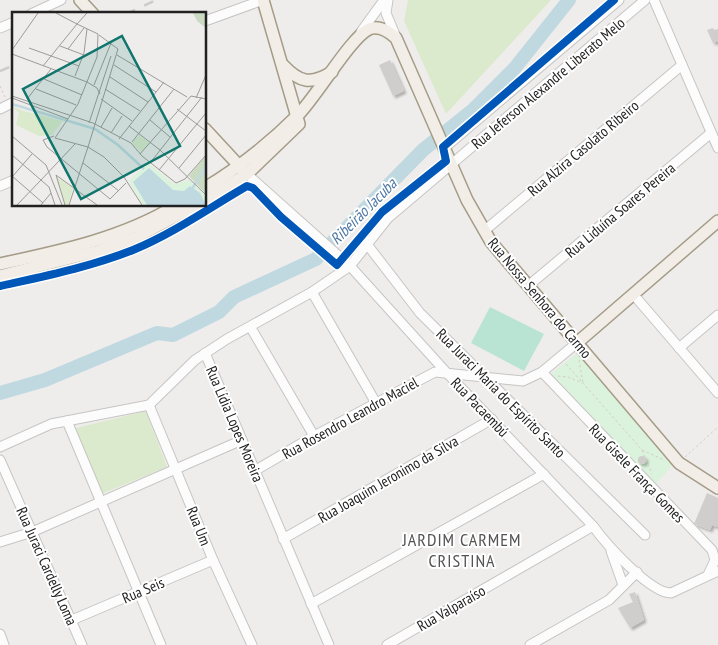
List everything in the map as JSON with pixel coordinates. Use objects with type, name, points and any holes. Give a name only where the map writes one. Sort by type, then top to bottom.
[{"type":"main road","points":[[80,0],[91,12]]},
{"type":"main road","points":[[206,199],[247,174],[297,128],[300,121],[263,0]]},
{"type":"main road","points":[[206,187],[239,165],[298,115],[334,71],[359,35],[371,28],[378,28],[396,38]]},
{"type":"main road","name":"Rua Nossa Senhora do Carmo","points":[[396,38],[442,146],[484,231],[528,286],[578,342],[674,462],[718,488]]},
{"type":"main road","points":[[283,64],[297,77],[309,81],[322,78],[334,71]]},
{"type":"main road","points":[[206,130],[247,174]]},
{"type":"main road","points":[[0,264],[115,235],[146,222],[175,206]]},
{"type":"main road","points":[[0,276],[99,250],[134,238],[195,206]]},
{"type":"main road","points":[[578,342],[718,221]]},
{"type":"main road","points":[[567,330],[590,331]]},
{"type":"street","points":[[35,12],[61,0]]},
{"type":"street","points":[[206,21],[263,0]]},
{"type":"street","points":[[359,35],[386,0]]},
{"type":"street","points":[[386,0],[386,13],[396,38]]},
{"type":"street","name":"Rua Jeferson Alexandre Liberato Melo","points":[[442,146],[618,0]]},
{"type":"street","points":[[654,0],[718,148]]},
{"type":"street","name":"Rua Jeferson Alexandre Liberato Melo","points":[[451,165],[643,1]]},
{"type":"street","points":[[0,28],[12,23]]},
{"type":"street","name":"Rua Alzira Casolato Ribeiro","points":[[484,231],[682,66]]},
{"type":"street","points":[[0,109],[12,103]]},
{"type":"street","name":"Rua Liduína Soares Pereira","points":[[528,286],[711,133]]},
{"type":"street","name":"Rua Lídia Lopes Moreira","points":[[329,645],[205,353],[252,328],[312,292],[350,266],[366,243],[388,218],[451,165]]},
{"type":"street","name":"Rua Pacaembú","points":[[247,174],[350,266],[446,372],[593,526],[610,549],[663,593],[681,589],[706,578]]},
{"type":"street","points":[[0,186],[12,181]]},
{"type":"street","name":"Rua Juraci Maria do Espírito Santo","points":[[366,243],[420,313],[646,535]]},
{"type":"street","points":[[312,292],[376,403]]},
{"type":"street","points":[[633,294],[718,394]]},
{"type":"street","points":[[679,348],[718,314]]},
{"type":"street","points":[[252,328],[314,436]]},
{"type":"street","points":[[446,372],[486,378],[523,380],[542,372],[578,342]]},
{"type":"street","points":[[0,447],[51,424],[149,405],[195,360],[205,353]]},
{"type":"street","name":"Rua Rosendro Leandro Maciel","points":[[256,470],[314,436],[435,372],[446,372]]},
{"type":"street","name":"Rua Gisele França Gomes","points":[[542,372],[712,550],[715,560],[706,578]]},
{"type":"street","name":"Rua Um","points":[[149,405],[213,560],[252,645]]},
{"type":"street","name":"Rua Joaquim Jeronimo da Silva","points":[[283,539],[492,419]]},
{"type":"street","points":[[67,421],[161,645]]},
{"type":"street","points":[[0,542],[32,532],[242,440]]},
{"type":"street","name":"Rua Juraci Cardelly Loma","points":[[0,460],[82,645]]},
{"type":"street","points":[[311,604],[544,474]]},
{"type":"street","name":"Rua Valparaíso","points":[[387,645],[593,526]]},
{"type":"street","name":"Rua Pacaembú","points":[[610,549],[623,585]]},
{"type":"street","name":"Rua Seis","points":[[72,620],[213,560]]},
{"type":"street","points":[[706,578],[718,571]]},
{"type":"street","points":[[530,645],[610,600],[637,572]]},
{"type":"street","points":[[0,634],[4,645]]},
{"type":"path","points":[[0,103],[12,98]]},
{"type":"path","points":[[580,356],[583,384]]},
{"type":"path","points":[[565,364],[642,450],[657,458],[674,462],[718,427]]},
{"type":"path","points":[[554,376],[568,377],[583,384]]},
{"type":"path","points":[[642,450],[652,478]]},
{"type":"green space","points":[[408,0],[551,0],[446,114],[404,21]]},
{"type":"green space","points":[[490,307],[544,334],[524,371],[471,343]]},
{"type":"green space","points":[[578,353],[675,462],[654,486],[551,376],[553,372]]},
{"type":"green space","points":[[146,411],[167,467],[101,494],[76,428]]},
{"type":"building","points":[[713,28],[714,30],[718,29],[718,41],[713,43],[707,30]]},
{"type":"building","points":[[390,60],[404,91],[393,96],[379,65]]},
{"type":"building","points":[[642,456],[646,460],[642,464],[638,460]]},
{"type":"building","points":[[707,493],[718,498],[718,524],[717,527],[712,525],[710,530],[694,524]]},
{"type":"building","points":[[635,592],[644,620],[630,628],[618,608],[633,602],[629,594]]},
{"type":"waterway","name":"Ribeirão Jacuba","points":[[0,393],[45,380],[157,333],[173,335],[219,312],[234,297],[316,259],[423,150],[473,110],[514,69],[569,0]]},
{"type":"railway","points":[[130,12],[156,0]]},
{"type":"railway","points":[[0,71],[12,66]]},
{"type":"cycle path","points":[[0,286],[51,275],[133,250],[177,228],[247,186],[253,188],[281,217],[337,265],[382,212],[446,161],[443,147],[614,0]]},
{"type":"district","name":"JARDIM CARMEM CRISTINA","points":[[462,549]]}]
